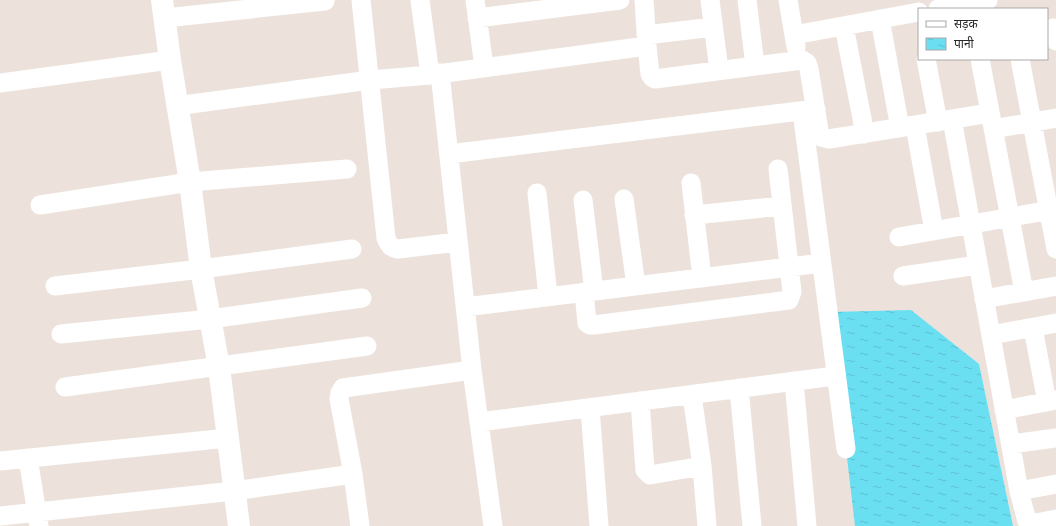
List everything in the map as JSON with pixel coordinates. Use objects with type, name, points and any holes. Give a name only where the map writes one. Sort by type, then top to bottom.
[{"type":"street","points":[[361,0],[386,238],[388,245],[393,249],[398,249],[458,242]]},
{"type":"street","points":[[420,0],[449,154],[472,370],[493,526]]},
{"type":"street","points":[[484,67],[476,9],[620,0]]},
{"type":"street","points":[[644,0],[646,40],[650,74],[655,79],[798,60],[807,62],[809,69],[809,110],[846,449]]},
{"type":"street","points":[[710,0],[719,70]]},
{"type":"street","points":[[747,0],[755,66]]},
{"type":"street","points":[[788,0],[798,60]]},
{"type":"street","points":[[949,8],[970,6],[988,0]]},
{"type":"street","points":[[239,526],[219,367],[201,269],[190,182],[176,106],[163,9],[325,1]]},
{"type":"street","points":[[794,35],[880,20],[918,15]]},
{"type":"street","points":[[880,20],[934,231]]},
{"type":"street","points":[[844,26],[865,134]]},
{"type":"street","points":[[176,106],[370,80],[435,74],[484,67],[714,27]]},
{"type":"street","points":[[0,83],[170,60]]},
{"type":"street","points":[[926,60],[945,120],[971,224],[1019,491],[1027,522],[1036,523],[1056,519]]},
{"type":"street","points":[[980,60],[1024,292]]},
{"type":"street","points":[[1020,60],[1032,122],[1052,210],[1056,249]]},
{"type":"street","points":[[449,154],[809,110]]},
{"type":"street","points":[[809,110],[821,137],[829,139],[945,120],[1032,122],[1056,118]]},
{"type":"street","points":[[40,205],[190,182],[347,169]]},
{"type":"street","points":[[583,200],[589,292],[587,323],[590,325],[594,326],[789,300],[792,292],[790,267],[778,169]]},
{"type":"street","points":[[691,183],[702,278]]},
{"type":"street","points":[[537,193],[548,296]]},
{"type":"street","points":[[624,199],[636,286]]},
{"type":"street","points":[[694,215],[782,206]]},
{"type":"street","points":[[899,237],[1052,210]]},
{"type":"street","points":[[55,286],[352,249]]},
{"type":"street","points":[[465,307],[814,264]]},
{"type":"street","points":[[903,276],[978,265]]},
{"type":"street","points":[[984,299],[1056,286]]},
{"type":"street","points":[[61,334],[210,319],[362,298]]},
{"type":"street","points":[[991,336],[1056,323]]},
{"type":"street","points":[[1004,410],[1051,401],[1033,328]]},
{"type":"street","points":[[65,387],[367,346]]},
{"type":"street","points":[[360,526],[353,474],[339,399],[343,388],[472,370]]},
{"type":"street","points":[[479,422],[827,377]]},
{"type":"street","points":[[794,381],[807,526]]},
{"type":"street","points":[[739,388],[752,526]]},
{"type":"street","points":[[692,395],[702,466],[707,526]]},
{"type":"street","points":[[640,401],[645,470],[650,475],[702,466]]},
{"type":"street","points":[[590,408],[599,526]]},
{"type":"street","points":[[0,461],[228,438]]},
{"type":"street","points":[[1011,444],[1056,438]]},
{"type":"street","points":[[28,458],[38,519]]},
{"type":"street","points":[[0,516],[38,519],[353,474]]},
{"type":"street","points":[[1019,491],[1056,484]]},
{"type":"water","points":[[911,310],[979,364],[1013,526],[855,526],[830,312]]}]
